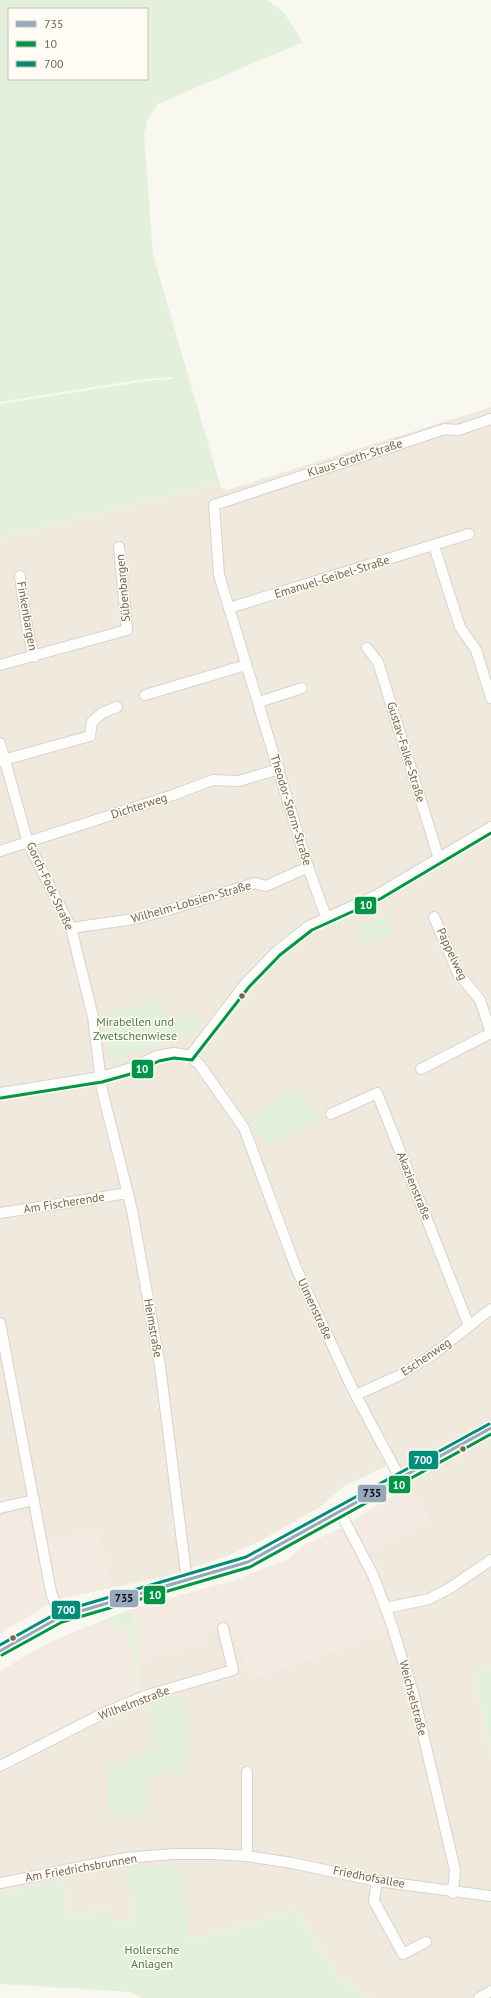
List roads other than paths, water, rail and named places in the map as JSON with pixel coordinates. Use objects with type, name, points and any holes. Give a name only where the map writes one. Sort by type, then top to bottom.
[{"type":"main road","points":[[0,1651],[60,1618],[121,1598],[187,1581],[248,1562],[491,1428]]},
{"type":"street","name":"Klaus-Groth-Straße","points":[[219,502],[445,429],[458,430],[491,418]]},
{"type":"street","name":"Theodor-Storm-Straße","points":[[219,502],[214,505],[219,575],[246,665],[259,702],[308,867],[326,917]]},
{"type":"street","name":"Emanuel-Geibel-Straße","points":[[229,608],[469,534]]},
{"type":"street","points":[[434,546],[460,627],[476,650],[491,698]]},
{"type":"street","name":"Sübenbargen","points":[[34,657],[127,630],[119,547]]},
{"type":"street","name":"Finkenbargen","points":[[20,576],[27,627],[34,657]]},
{"type":"street","name":"Gustav-Falke-Straße","points":[[367,648],[378,662],[438,859]]},
{"type":"street","points":[[0,665],[34,657]]},
{"type":"street","points":[[145,695],[246,665]]},
{"type":"street","points":[[259,702],[302,688]]},
{"type":"street","points":[[2,760],[90,736],[92,722],[102,713],[117,707]]},
{"type":"street","name":"Gorch-Fock-Straße","points":[[0,743],[2,760],[28,843],[71,928],[93,1017],[101,1077]]},
{"type":"street","name":"Dichterweg","points":[[0,851],[28,843],[213,780],[239,782],[279,769]]},
{"type":"street","points":[[0,1093],[101,1077],[132,1068],[157,1056],[174,1053],[190,1056],[245,984],[277,951],[309,926],[377,895],[491,827]]},
{"type":"street","name":"Wilhelm-Lobsien-Straße","points":[[71,928],[146,916],[255,883],[266,886],[308,867]]},
{"type":"street","name":"Pappelweg","points":[[420,1069],[491,1033],[480,1000],[458,973],[434,917]]},
{"type":"street","name":"Ulmenstraße","points":[[190,1056],[199,1064],[244,1128],[296,1268],[356,1395],[400,1478]]},
{"type":"street","name":"Heimstraße","points":[[101,1077],[102,1090],[128,1193],[160,1366],[187,1581]]},
{"type":"street","name":"Akazienstraße","points":[[332,1114],[377,1093],[470,1326]]},
{"type":"street","name":"Am Fischerende","points":[[0,1213],[128,1193]]},
{"type":"street","name":"Eschenweg","points":[[356,1395],[400,1375],[432,1355],[491,1309]]},
{"type":"street","points":[[0,1323],[51,1592],[60,1618]]},
{"type":"street","points":[[0,1508],[34,1500]]},
{"type":"street","name":"Weichselstraße","points":[[340,1512],[363,1553],[386,1608],[414,1696],[455,1870],[453,1893]]},
{"type":"street","points":[[386,1608],[429,1599],[450,1588],[491,1560]]},
{"type":"street","name":"Wilhelmstraße","points":[[0,1766],[106,1712],[144,1696],[233,1670],[223,1628]]},
{"type":"street","points":[[247,1772],[247,1856]]},
{"type":"street","name":"Am Friedrichsbrunnen","points":[[0,1883],[125,1858],[174,1854],[247,1856]]},
{"type":"street","name":"Friedhofsallee","points":[[247,1856],[330,1869],[377,1880],[453,1893],[491,1896]]},
{"type":"street","points":[[377,1880],[374,1901],[403,1954],[426,1942]]},
{"type":"park label","name":"Mirabellen und Zwetschenwiese","points":[[135,1029]]},
{"type":"park label","name":"Hollersche Anlagen","points":[[152,1957]]}]
